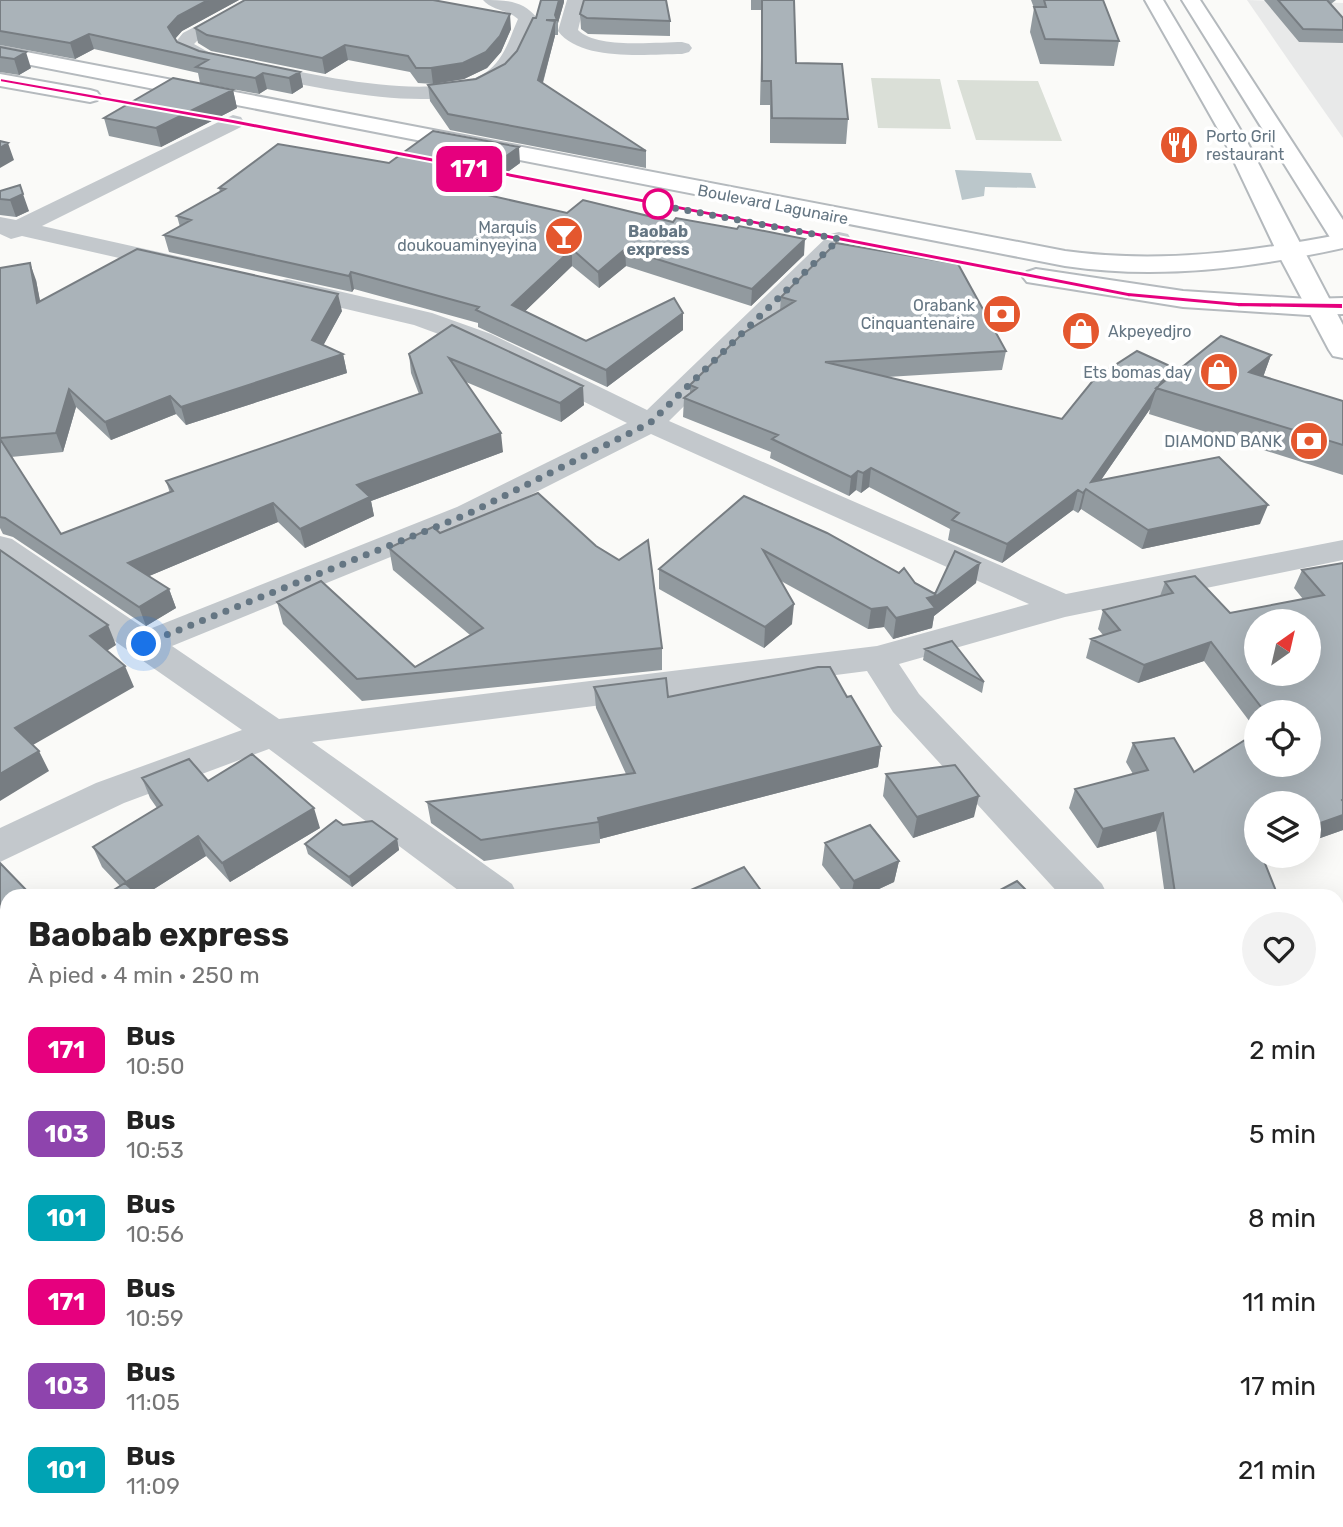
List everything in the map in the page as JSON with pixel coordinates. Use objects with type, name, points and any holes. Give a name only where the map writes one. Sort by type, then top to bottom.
[{"type":"main road","points":[[1154,0],[1233,136],[1289,250],[1332,306],[1343,350]]},
{"type":"main road","points":[[1191,0],[1343,240]]},
{"type":"main road","name":"Boulevard Lagunaire","points":[[0,53],[976,243],[1125,265],[1187,264],[1343,240]]},
{"type":"main road","points":[[0,80],[110,100]]},
{"type":"main road","points":[[206,117],[271,130]]},
{"type":"main road","name":"Boulevard Lagunaire","points":[[525,179],[1128,295],[1238,304],[1332,306]]},
{"type":"street","points":[[259,0],[190,37],[184,44],[189,51],[204,58],[388,93],[410,94],[475,87],[494,76],[508,62],[528,18],[516,8],[492,0]]},
{"type":"street","points":[[576,0],[568,31],[571,37],[583,43],[600,47],[682,48]]},
{"type":"street","points":[[6,230],[233,122]]},
{"type":"street","points":[[6,230],[205,269]]},
{"type":"street","points":[[144,644],[468,514],[650,423],[839,239]]},
{"type":"street","points":[[258,280],[423,319],[481,340],[650,423],[1063,606]]},
{"type":"street","points":[[0,546],[273,733],[487,889]]},
{"type":"street","points":[[0,846],[110,793],[273,733],[877,658],[1063,606],[1343,550]]},
{"type":"street","points":[[877,658],[906,703],[1080,889]]},
{"type":"shaded area","points":[[1247,0],[1343,3],[1343,138],[1289,61]]},
{"type":"shaded area","points":[[871,78],[940,79],[951,129],[878,128]]},
{"type":"shaded area","points":[[957,80],[1038,81],[1062,141],[976,140]]},
{"type":"shaded area","points":[[955,170],[1031,173],[1036,188],[985,187],[984,196],[962,200]]},
{"type":"building","points":[[0,0],[208,0],[178,16],[168,27],[177,42],[199,51],[300,72],[289,78],[263,73],[255,78],[196,67],[208,60],[89,34],[70,43],[0,31]]},
{"type":"building","points":[[245,0],[433,0],[510,14],[500,36],[486,52],[463,63],[416,68],[408,56],[345,45],[322,58],[207,35],[195,28]]},
{"type":"building","points":[[541,0],[559,0],[555,15],[557,20],[546,20],[555,21],[538,80],[646,151],[448,114],[428,85],[476,79],[505,64],[517,51],[533,18],[536,18]]},
{"type":"building","points":[[584,0],[666,0],[670,21],[587,18],[580,14]]},
{"type":"building","points":[[762,0],[794,0],[796,63],[842,64],[848,119],[772,118],[771,81],[762,81]]},
{"type":"building","points":[[1044,0],[1103,0],[1119,41],[1045,39],[1034,7],[1046,7]]},
{"type":"building","points":[[1278,0],[1327,0],[1343,18],[1343,30],[1303,29]]},
{"type":"building","points":[[0,47],[26,52],[14,59],[0,57]]},
{"type":"building","points":[[173,78],[233,90],[156,128],[104,118]]},
{"type":"building","points":[[433,131],[519,147],[461,189],[567,213],[583,200],[673,222],[676,218],[737,229],[739,226],[805,239],[752,289],[625,249],[598,272],[572,249],[512,305],[586,341],[674,298],[683,313],[606,370],[476,310],[479,307],[351,272],[349,276],[164,235],[191,220],[177,216],[225,189],[219,188],[278,144],[389,163]]},
{"type":"building","points":[[20,185],[23,194],[10,200],[0,199],[0,191]]},
{"type":"building","points":[[836,243],[958,264],[1006,351],[825,362],[1062,419],[1095,378],[1137,351],[1172,367],[1091,482],[1219,457],[1268,505],[1148,530],[1086,489],[1083,493],[1078,490],[1007,544],[952,520],[959,513],[871,468],[863,473],[858,471],[851,477],[772,439],[778,435],[684,398],[697,388],[690,385],[742,334],[795,301],[781,297]]},
{"type":"building","points":[[137,249],[338,294],[312,340],[343,354],[181,407],[170,396],[105,422],[69,389],[56,433],[0,438],[0,268],[30,263],[37,303]]},
{"type":"building","points":[[452,325],[583,386],[560,403],[449,358],[501,433],[357,485],[370,497],[300,529],[273,503],[128,563],[169,589],[139,607],[0,517],[0,439],[61,534],[173,491],[166,481],[422,393],[409,354]]},
{"type":"building","points":[[1221,336],[1271,355],[1249,372],[1343,401],[1343,445],[1156,388]]},
{"type":"building","points":[[538,493],[596,546],[619,560],[648,540],[662,648],[357,679],[277,602],[321,581],[415,667],[483,628],[389,548],[433,527],[440,533]]},
{"type":"building","points":[[744,496],[827,533],[899,573],[904,568],[915,583],[935,594],[955,551],[980,563],[938,595],[927,598],[935,608],[896,618],[887,607],[871,609],[763,550],[794,604],[765,627],[659,569]]},
{"type":"building","points":[[0,550],[108,625],[90,636],[125,666],[15,728],[39,751],[0,774]]},
{"type":"building","points":[[1343,563],[1343,815],[1321,823],[1321,791],[1244,791],[1244,868],[1267,868],[1275,889],[1174,889],[1163,813],[1103,829],[1075,789],[1148,770],[1133,743],[1174,738],[1194,772],[1244,741],[1244,777],[1321,777],[1321,700],[1256,700],[1245,686],[1321,686],[1321,609],[1251,609],[1324,595],[1302,570]]},
{"type":"building","points":[[1195,576],[1230,613],[1244,610],[1244,685],[1211,642],[1144,665],[1091,639],[1120,630],[1103,610],[1173,593],[1165,582]]},
{"type":"building","points":[[952,641],[984,682],[925,649]]},
{"type":"building","points":[[818,667],[830,667],[881,746],[598,818],[599,822],[481,840],[427,802],[635,773],[594,687],[666,678],[668,697]]},
{"type":"building","points":[[252,754],[314,808],[222,863],[198,836],[126,882],[93,847],[162,805],[142,778],[189,759],[208,781]]},
{"type":"building","points":[[955,765],[979,796],[917,817],[886,774]]},
{"type":"building","points":[[336,820],[343,825],[372,821],[397,839],[349,877],[305,844]]},
{"type":"building","points":[[870,825],[899,861],[854,881],[825,843]]},
{"type":"building","points":[[0,863],[25,889],[0,889]]},
{"type":"building","points":[[744,867],[760,889],[693,889]]},
{"type":"building","points":[[1017,881],[1025,889],[1002,889]]},
{"type":"building","points":[[125,883],[131,889],[115,889]]},
{"type":"bus line","name":"171","points":[[0,80],[233,122],[1128,295],[1238,304],[1343,306]]},
{"type":"place","name":"Porto Gril restaurant","points":[[1179,145]]},
{"type":"place","name":"Baobab express","points":[[658,204]]},
{"type":"place","name":"Marquis doukouaminyeyina","points":[[564,236]]},
{"type":"place","name":"Orabank Cinquantenaire","points":[[1002,314]]},
{"type":"place","name":"Akpeyedjro","points":[[1081,331]]},
{"type":"place","name":"Ets bomas day","points":[[1219,372]]},
{"type":"place","name":"DIAMOND BANK","points":[[1309,441]]},
{"type":"route","points":[[144,644],[468,514],[650,423],[839,239],[648,203],[658,204]]}]
